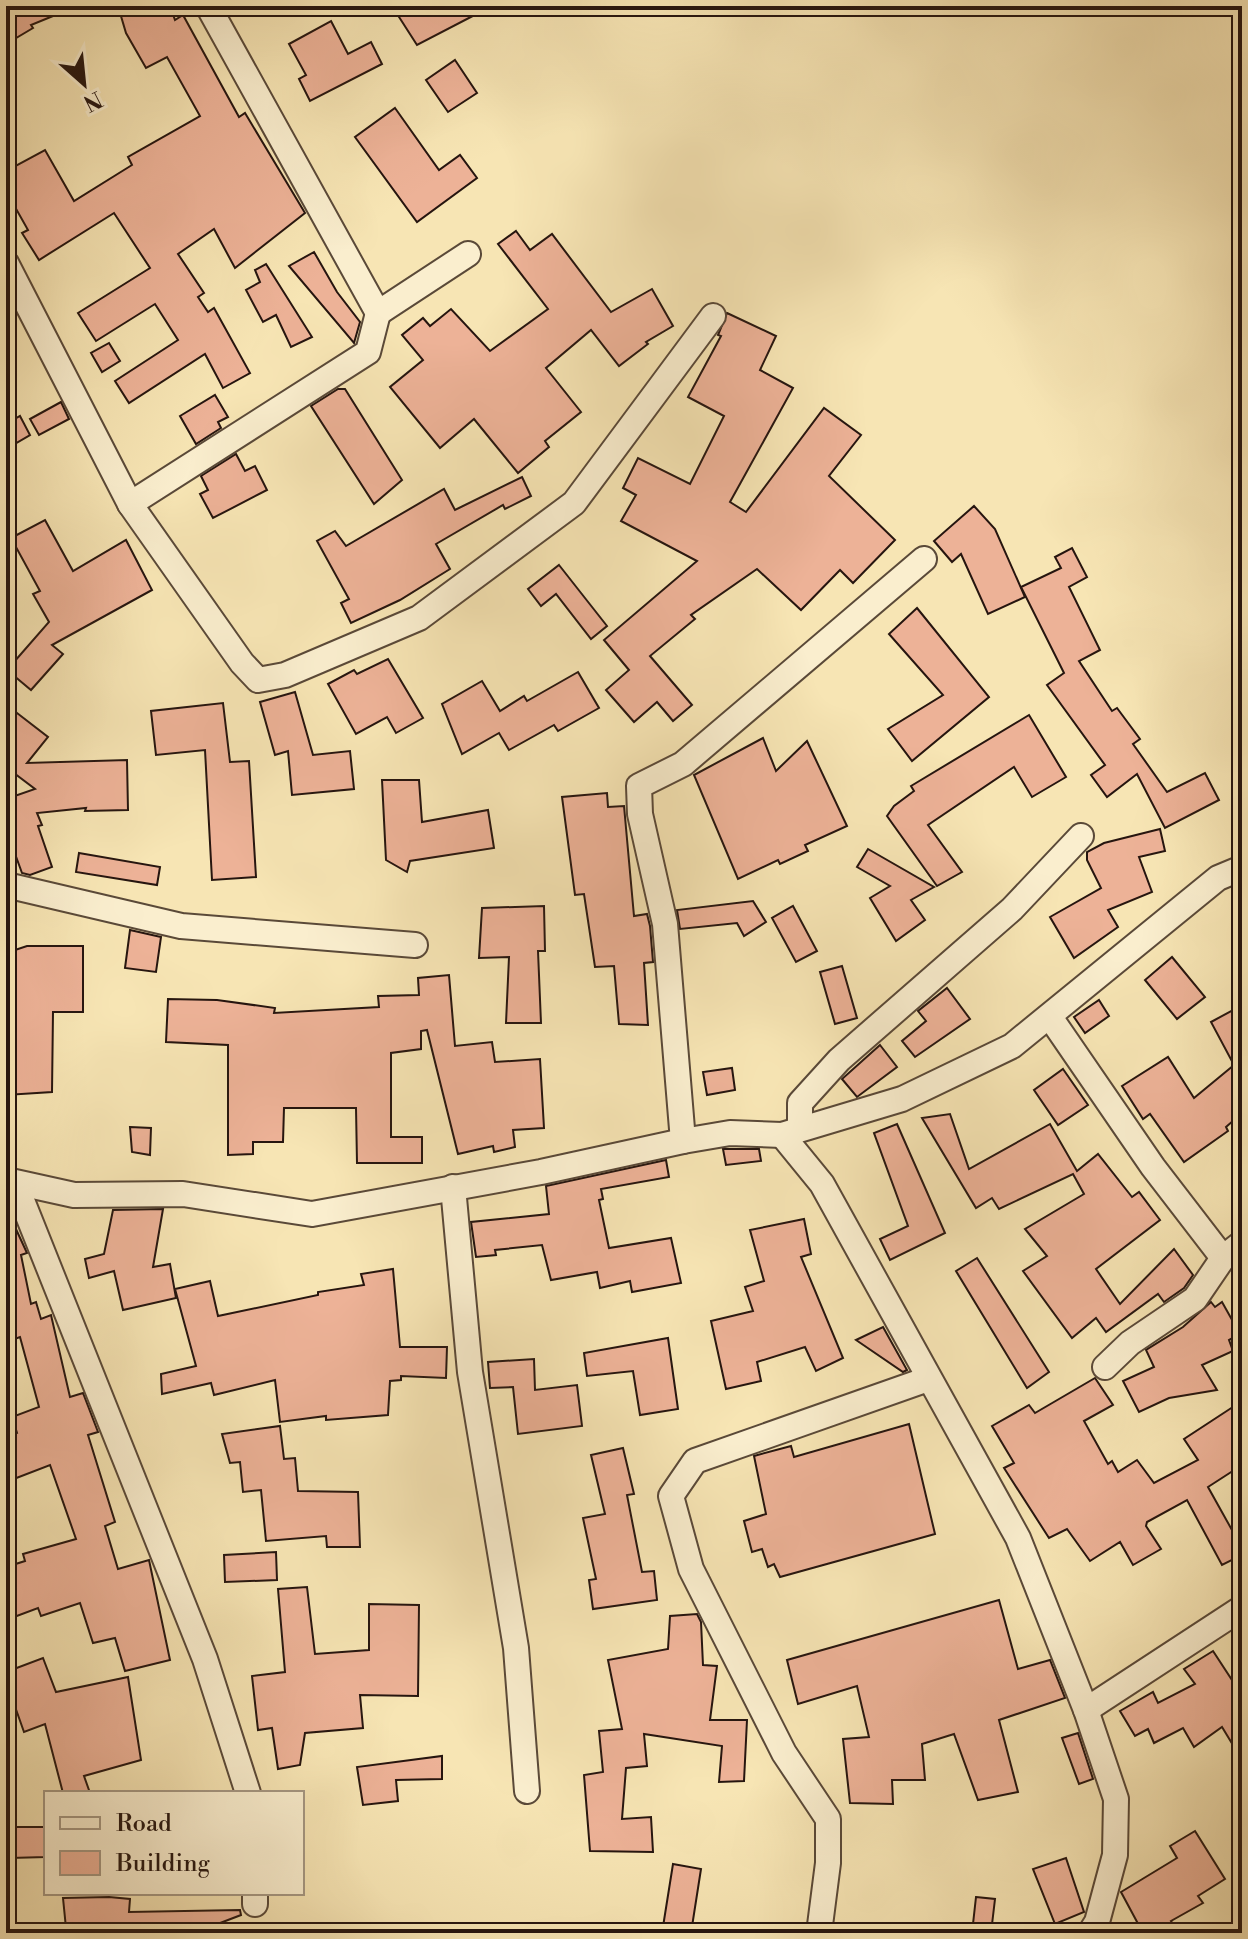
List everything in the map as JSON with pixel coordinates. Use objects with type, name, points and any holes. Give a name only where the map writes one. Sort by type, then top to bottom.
[{"type":"street","points":[[208,6],[378,313]]},
{"type":"street","points":[[130,504],[368,352],[378,313],[468,254]]},
{"type":"street","points":[[6,263],[130,504],[242,663],[258,680],[285,675],[419,618],[574,503],[713,316]]},
{"type":"street","points":[[683,1141],[665,924],[640,814],[639,786],[683,764],[924,559]]},
{"type":"street","points":[[1081,836],[1012,909],[839,1060],[800,1103],[791,1131],[1018,1538],[1086,1710],[1116,1799],[1115,1855],[1097,1929]]},
{"type":"street","points":[[10,1182],[74,1195],[183,1194],[312,1214],[541,1172],[683,1141],[730,1133],[791,1131],[902,1099],[1012,1046],[1218,878],[1242,868]]},
{"type":"street","points":[[6,885],[181,926],[415,945]]},
{"type":"street","points":[[1050,1017],[1153,1167],[1232,1250],[1195,1299],[1130,1343],[1105,1367]]},
{"type":"street","points":[[10,1182],[205,1659],[247,1791]]},
{"type":"street","points":[[453,1187],[470,1372],[516,1648],[527,1791]]},
{"type":"street","points":[[819,1933],[828,1863],[828,1819],[784,1753],[691,1569],[671,1496],[695,1461],[928,1379]]},
{"type":"street","points":[[1086,1710],[1242,1608]]},
{"type":"building","points":[[6,6],[75,7],[31,25],[33,28],[6,44]]},
{"type":"building","points":[[118,6],[170,6],[175,20],[183,15],[239,117],[245,113],[305,213],[235,268],[214,229],[178,254],[204,293],[198,297],[208,312],[214,308],[250,373],[223,388],[205,354],[129,403],[115,381],[178,340],[155,304],[96,341],[78,313],[150,268],[114,213],[39,260],[22,233],[28,230],[6,191],[6,171],[45,150],[74,201],[132,165],[128,157],[200,116],[167,57],[146,68],[126,33]]},
{"type":"building","points":[[392,6],[492,6],[417,45]]},
{"type":"building","points":[[331,21],[348,54],[371,42],[382,64],[310,101],[299,79],[306,75],[289,44]]},
{"type":"building","points":[[455,60],[477,93],[448,112],[426,80]]},
{"type":"building","points":[[395,108],[439,170],[460,155],[477,178],[417,222],[355,137]]},
{"type":"building","points":[[516,231],[530,250],[552,234],[611,312],[652,289],[673,326],[646,342],[648,344],[619,366],[591,330],[546,368],[581,412],[545,441],[549,447],[518,473],[474,419],[440,448],[390,387],[423,360],[402,335],[423,318],[430,326],[451,309],[490,351],[548,309],[498,244]]},
{"type":"building","points":[[314,252],[337,292],[360,322],[354,343],[289,266]]},
{"type":"building","points":[[266,264],[312,337],[291,347],[276,315],[263,322],[246,290],[260,282],[255,270]]},
{"type":"building","points":[[727,313],[776,336],[760,370],[793,388],[730,502],[746,512],[824,408],[861,435],[829,476],[895,540],[853,583],[840,570],[801,610],[757,569],[691,615],[695,619],[650,656],[692,705],[673,721],[657,702],[634,722],[606,690],[629,670],[604,640],[697,561],[621,521],[636,495],[623,488],[638,458],[690,484],[724,416],[688,397],[721,336],[718,335]]},
{"type":"building","points":[[109,343],[120,361],[102,372],[91,353]]},
{"type":"building","points":[[338,389],[345,389],[402,480],[374,504],[311,406]]},
{"type":"building","points":[[215,395],[228,417],[218,422],[221,428],[196,444],[180,416]]},
{"type":"building","points":[[61,402],[69,419],[39,435],[30,419]]},
{"type":"building","points":[[20,416],[30,435],[6,449],[6,424]]},
{"type":"building","points":[[236,454],[245,471],[255,466],[267,490],[213,518],[200,494],[208,490],[201,476]]},
{"type":"building","points":[[522,477],[531,496],[505,509],[503,505],[436,544],[450,569],[400,600],[351,623],[341,603],[349,599],[317,541],[335,531],[346,546],[444,489],[455,510]]},
{"type":"building","points":[[974,506],[995,529],[1025,597],[988,614],[961,554],[952,562],[934,541]]},
{"type":"building","points":[[45,520],[73,571],[126,540],[152,590],[52,645],[63,654],[31,690],[7,670],[49,622],[33,594],[40,591],[11,538]]},
{"type":"building","points":[[1072,548],[1087,577],[1069,587],[1100,650],[1079,661],[1112,711],[1117,708],[1140,739],[1133,744],[1167,792],[1205,773],[1219,800],[1165,828],[1137,774],[1107,797],[1091,775],[1105,765],[1047,685],[1064,673],[1021,587],[1061,568],[1055,557]]},
{"type":"building","points":[[559,565],[607,626],[591,639],[556,594],[541,606],[528,589]]},
{"type":"building","points":[[917,608],[989,697],[912,761],[888,729],[943,695],[889,634]]},
{"type":"building","points":[[388,659],[423,718],[396,733],[387,717],[356,734],[328,684],[354,670],[357,674]]},
{"type":"building","points":[[578,672],[599,708],[558,731],[554,725],[509,750],[499,733],[462,754],[442,704],[482,681],[500,711],[524,696],[527,701]]},
{"type":"building","points":[[295,692],[313,755],[350,751],[354,789],[292,795],[288,751],[275,755],[260,702]]},
{"type":"building","points":[[223,703],[230,762],[249,761],[256,877],[212,880],[205,750],[156,755],[151,711]]},
{"type":"building","points":[[17,713],[48,737],[27,763],[127,760],[128,810],[85,811],[86,808],[37,813],[42,825],[38,826],[52,867],[30,875],[22,873],[6,829],[6,799],[35,789],[6,767],[6,726]]},
{"type":"building","points":[[1029,715],[1066,777],[1032,797],[1014,767],[928,825],[962,872],[937,886],[887,816],[894,806],[914,791],[911,786]]},
{"type":"building","points":[[763,738],[776,771],[807,741],[847,826],[805,845],[808,851],[780,864],[778,860],[738,879],[694,775]]},
{"type":"building","points":[[382,780],[419,780],[422,822],[488,810],[494,848],[410,861],[407,872],[386,860]]},
{"type":"building","points":[[607,793],[608,807],[624,806],[634,916],[647,914],[650,926],[653,962],[644,963],[648,1025],[619,1024],[614,966],[595,967],[584,894],[575,895],[562,797]]},
{"type":"building","points":[[1160,829],[1165,851],[1139,857],[1152,892],[1108,910],[1118,927],[1074,958],[1050,917],[1101,888],[1087,860],[1087,852],[1104,843]]},
{"type":"building","points":[[868,849],[934,887],[911,900],[925,920],[896,941],[870,898],[890,886],[857,867]]},
{"type":"building","points":[[79,853],[160,867],[157,885],[76,872]]},
{"type":"building","points":[[753,901],[766,922],[744,936],[737,923],[680,929],[677,910]]},
{"type":"building","points":[[544,906],[545,951],[538,951],[541,1023],[506,1023],[509,957],[479,958],[482,908]]},
{"type":"building","points":[[793,906],[817,951],[796,962],[772,918]]},
{"type":"building","points":[[130,930],[161,937],[156,972],[125,968]]},
{"type":"building","points":[[27,946],[83,946],[83,1012],[53,1012],[52,1092],[6,1095],[6,953]]},
{"type":"building","points":[[1172,957],[1205,997],[1177,1019],[1145,980]]},
{"type":"building","points":[[842,966],[857,1018],[835,1024],[820,972]]},
{"type":"building","points":[[449,975],[455,1046],[492,1042],[495,1062],[540,1059],[544,1128],[513,1130],[515,1147],[494,1152],[493,1146],[458,1154],[427,1030],[421,1031],[421,1049],[391,1053],[391,1137],[422,1137],[422,1163],[357,1163],[356,1108],[284,1108],[283,1142],[253,1142],[253,1154],[228,1155],[228,1045],[166,1042],[168,999],[217,1000],[275,1008],[274,1013],[379,1007],[378,996],[419,995],[418,978]]},
{"type":"building","points":[[947,988],[970,1019],[915,1057],[902,1041],[926,1021],[918,1011]]},
{"type":"building","points":[[1099,1000],[1109,1016],[1085,1033],[1074,1017]]},
{"type":"building","points":[[1233,1010],[1242,1026],[1242,1113],[1226,1127],[1228,1131],[1184,1162],[1150,1114],[1143,1119],[1122,1086],[1168,1057],[1194,1098],[1234,1065],[1211,1022]]},
{"type":"building","points":[[880,1045],[897,1067],[857,1097],[842,1079]]},
{"type":"building","points":[[732,1068],[735,1090],[707,1095],[703,1072]]},
{"type":"building","points":[[1063,1069],[1088,1105],[1058,1125],[1034,1090]]},
{"type":"building","points":[[950,1114],[969,1169],[1050,1124],[1077,1171],[1098,1154],[1132,1197],[1139,1192],[1160,1220],[1096,1269],[1120,1304],[1174,1249],[1193,1275],[1184,1288],[1164,1302],[1158,1294],[1106,1332],[1096,1318],[1072,1338],[1023,1271],[1047,1256],[1025,1229],[1084,1194],[1073,1174],[999,1209],[992,1198],[976,1208],[922,1118]]},
{"type":"building","points":[[897,1124],[945,1233],[890,1260],[880,1239],[908,1226],[874,1133]]},
{"type":"building","points":[[130,1127],[151,1128],[150,1155],[132,1152]]},
{"type":"building","points":[[723,1149],[759,1149],[761,1161],[726,1165]]},
{"type":"building","points":[[666,1160],[669,1177],[601,1189],[603,1199],[599,1200],[609,1248],[671,1238],[681,1283],[632,1292],[630,1281],[600,1288],[597,1272],[551,1280],[542,1245],[495,1250],[496,1255],[476,1257],[471,1222],[549,1214],[546,1186]]},
{"type":"building","points":[[163,1209],[153,1267],[170,1264],[176,1298],[123,1310],[114,1271],[89,1278],[85,1259],[104,1254],[113,1210]]},
{"type":"building","points":[[804,1219],[811,1254],[801,1257],[843,1358],[816,1371],[805,1347],[757,1362],[761,1381],[726,1389],[711,1321],[753,1311],[745,1287],[764,1281],[750,1230]]},
{"type":"building","points":[[15,1227],[27,1253],[21,1255],[31,1304],[36,1302],[41,1319],[51,1315],[70,1397],[83,1393],[98,1432],[88,1435],[115,1522],[105,1526],[118,1569],[149,1560],[170,1660],[125,1671],[115,1638],[93,1643],[80,1603],[41,1616],[38,1608],[6,1620],[6,1567],[25,1561],[23,1554],[76,1539],[50,1465],[6,1482],[6,1437],[17,1433],[12,1417],[39,1407],[20,1337],[6,1342],[6,1228]]},
{"type":"building","points":[[977,1258],[1049,1372],[1027,1388],[956,1271]]},
{"type":"building","points":[[393,1269],[400,1347],[447,1347],[446,1378],[401,1376],[401,1380],[390,1381],[388,1415],[326,1420],[326,1416],[280,1422],[275,1380],[214,1395],[211,1383],[162,1394],[161,1374],[196,1366],[175,1289],[210,1281],[218,1316],[318,1295],[318,1292],[364,1285],[361,1274]]},
{"type":"building","points":[[1211,1302],[1215,1307],[1222,1302],[1240,1334],[1229,1340],[1233,1351],[1202,1365],[1217,1390],[1169,1398],[1139,1412],[1123,1381],[1154,1367],[1146,1350],[1183,1327]]},
{"type":"building","points":[[883,1327],[907,1370],[903,1372],[856,1340]]},
{"type":"building","points":[[668,1338],[678,1409],[640,1415],[633,1371],[587,1376],[584,1353]]},
{"type":"building","points":[[534,1359],[535,1390],[577,1385],[582,1426],[518,1434],[513,1387],[490,1388],[488,1362]]},
{"type":"building","points":[[1095,1378],[1113,1405],[1084,1421],[1108,1464],[1112,1461],[1118,1472],[1137,1460],[1154,1483],[1198,1460],[1184,1439],[1242,1401],[1242,1465],[1208,1487],[1242,1548],[1242,1555],[1222,1565],[1187,1500],[1147,1522],[1146,1526],[1161,1549],[1133,1565],[1120,1542],[1090,1561],[1067,1529],[1049,1538],[1004,1468],[1014,1463],[992,1426],[1029,1405],[1035,1413]]},
{"type":"building","points":[[909,1424],[935,1534],[780,1577],[774,1564],[768,1567],[762,1549],[752,1552],[744,1521],[766,1514],[754,1456],[791,1446],[794,1457]]},
{"type":"building","points":[[280,1426],[284,1459],[295,1458],[298,1491],[358,1492],[360,1547],[327,1547],[326,1536],[266,1541],[261,1490],[243,1492],[240,1462],[230,1463],[222,1434]]},
{"type":"building","points":[[623,1448],[634,1494],[627,1495],[642,1572],[654,1571],[657,1600],[593,1609],[589,1580],[596,1579],[583,1518],[605,1514],[591,1455]]},
{"type":"building","points":[[276,1552],[277,1580],[225,1582],[224,1555]]},
{"type":"building","points":[[307,1587],[315,1654],[369,1650],[369,1604],[419,1605],[418,1696],[360,1695],[363,1728],[305,1733],[300,1765],[278,1769],[272,1728],[258,1730],[252,1676],[285,1672],[278,1589]]},
{"type":"building","points":[[999,1600],[1018,1669],[1050,1660],[1065,1698],[999,1720],[1018,1792],[978,1800],[954,1734],[922,1744],[925,1780],[892,1780],[893,1804],[850,1803],[843,1739],[869,1737],[857,1686],[798,1704],[787,1660]]},
{"type":"building","points":[[697,1614],[701,1622],[703,1665],[717,1666],[710,1720],[747,1720],[744,1781],[719,1782],[722,1746],[644,1734],[647,1766],[626,1768],[622,1819],[651,1817],[653,1852],[590,1851],[584,1775],[603,1772],[599,1731],[622,1729],[608,1660],[668,1649],[670,1616]]},
{"type":"building","points":[[1213,1651],[1232,1680],[1242,1673],[1242,1760],[1222,1727],[1194,1747],[1183,1728],[1154,1743],[1148,1729],[1135,1736],[1120,1711],[1153,1692],[1158,1703],[1195,1684],[1184,1669]]},
{"type":"building","points":[[43,1658],[56,1692],[128,1677],[141,1760],[84,1776],[89,1791],[62,1791],[45,1724],[24,1732],[13,1701],[6,1703],[6,1672]]},
{"type":"building","points":[[1078,1733],[1093,1779],[1079,1784],[1062,1738]]},
{"type":"building","points":[[442,1756],[442,1779],[396,1780],[398,1801],[363,1805],[357,1767]]},
{"type":"building","points":[[9,1827],[44,1827],[44,1857],[10,1858]]},
{"type":"building","points":[[1195,1831],[1225,1879],[1198,1896],[1203,1903],[1171,1921],[1179,1933],[1143,1933],[1121,1892],[1177,1858],[1170,1846]]},
{"type":"building","points":[[1066,1858],[1084,1912],[1055,1924],[1033,1869]]},
{"type":"building","points":[[673,1864],[701,1869],[691,1933],[662,1933]]},
{"type":"building","points":[[976,1897],[995,1899],[991,1933],[972,1933]]},
{"type":"building","points":[[63,1898],[130,1899],[129,1912],[240,1910],[241,1915],[194,1933],[108,1933],[109,1927],[66,1928]]}]
